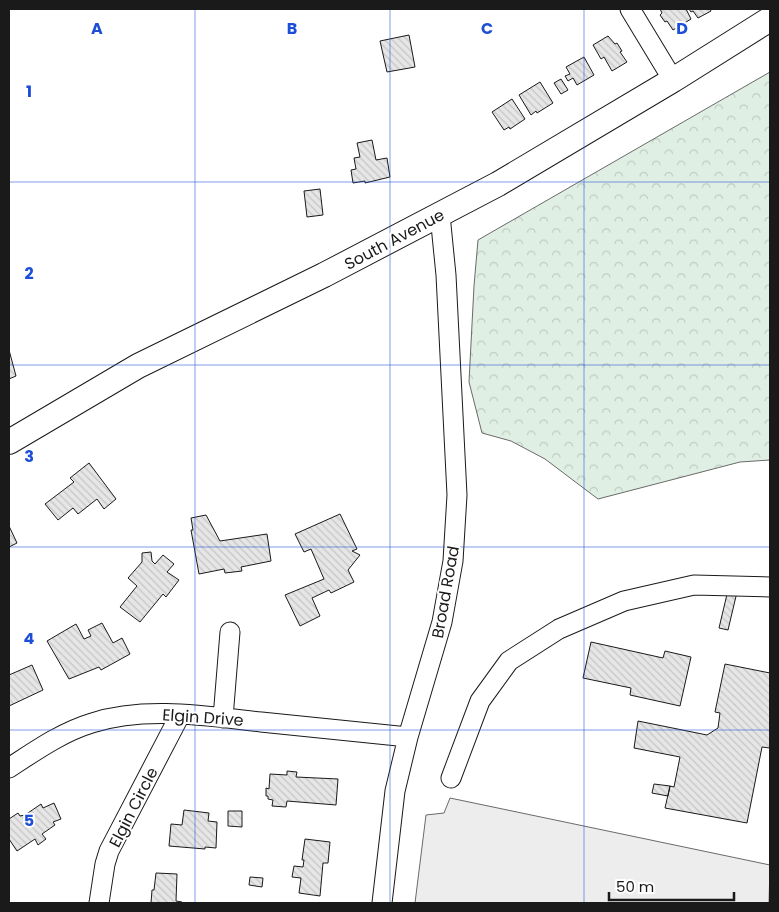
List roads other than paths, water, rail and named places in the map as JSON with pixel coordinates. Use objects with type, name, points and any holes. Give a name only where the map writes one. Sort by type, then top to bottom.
[{"type":"main road","name":"South Avenue","points":[[9,442],[138,366],[324,275],[505,180],[673,80],[770,19]]},
{"type":"street","points":[[630,9],[673,80]]},
{"type":"street","name":"Broad Road","points":[[382,903],[396,791],[408,737],[442,622],[454,561],[457,495],[446,275],[440,215]]},
{"type":"street","points":[[451,778],[480,701],[509,661],[559,629],[624,601],[694,585],[770,587]]},
{"type":"street","points":[[223,718],[230,632]]},
{"type":"street","name":"Elgin Drive","points":[[9,768],[52,740],[92,723],[152,714],[223,718],[408,737]]},
{"type":"street","name":"Elgin Circle","points":[[99,903],[109,851],[180,715]]}]
